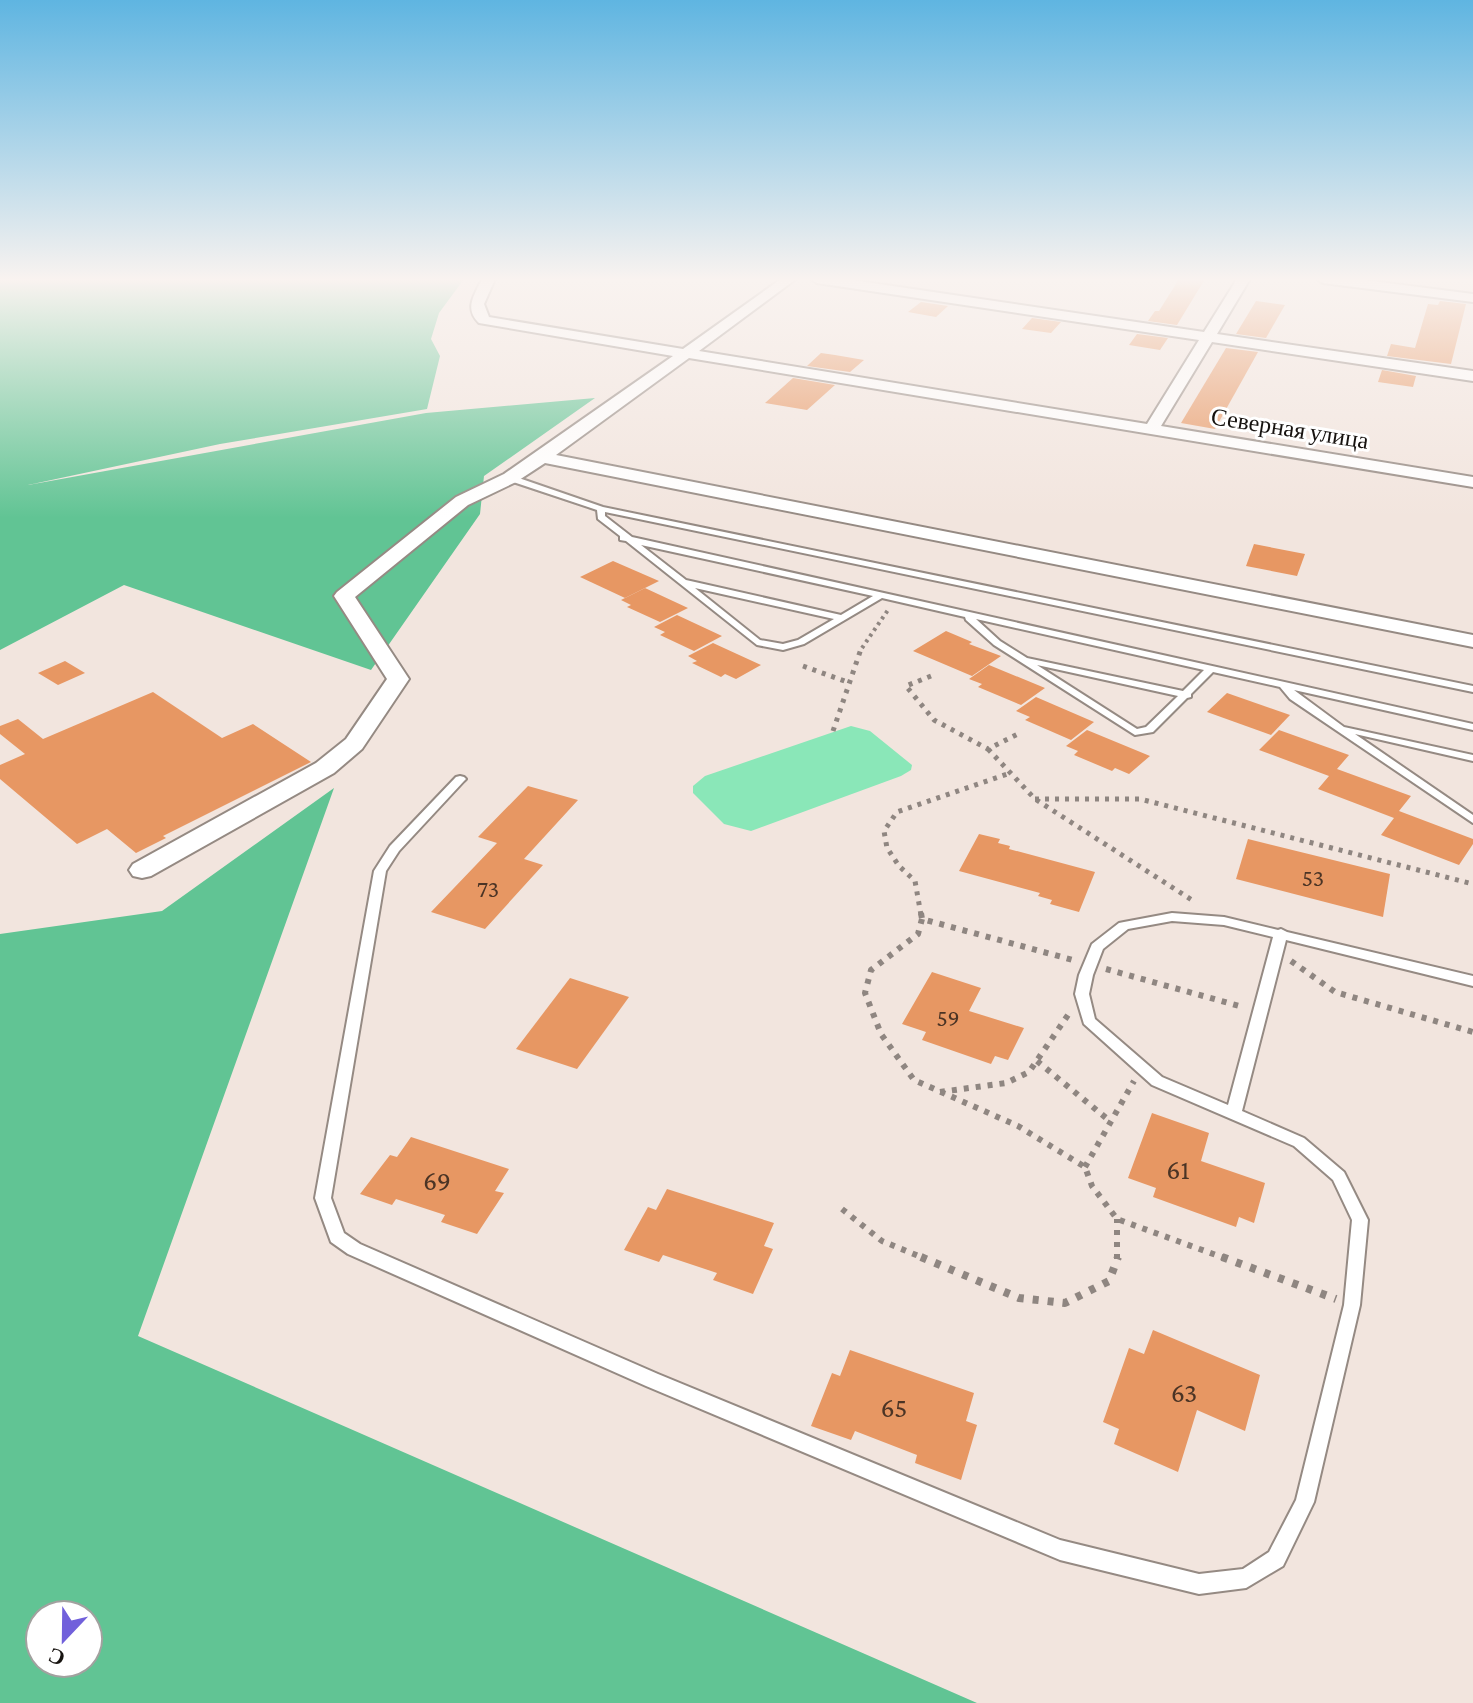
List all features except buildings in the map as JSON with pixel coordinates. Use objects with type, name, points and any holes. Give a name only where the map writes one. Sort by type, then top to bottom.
[{"type":"street","points":[[142,870],[325,768],[354,744],[398,679],[344,596],[462,501],[510,478],[542,457],[676,358]]},
{"type":"street","name":"Северная улица","points":[[710,358],[1473,482]]},
{"type":"street","points":[[1151,430],[1195,358]]},
{"type":"street","points":[[1354,358],[1473,376]]},
{"type":"street","points":[[542,457],[1473,641]]},
{"type":"lane","points":[[510,478],[601,509],[1473,689]]},
{"type":"lane","points":[[601,509],[601,517],[623,538],[757,642],[783,647],[801,642],[880,596]]},
{"type":"lane","points":[[623,538],[1473,727]]},
{"type":"lane","points":[[680,582],[843,618]]},
{"type":"lane","points":[[967,616],[997,643],[1135,732],[1149,730],[1211,669]]},
{"type":"lane","points":[[1019,657],[1187,695]]},
{"type":"lane","points":[[1284,685],[1294,697],[1473,820]]},
{"type":"lane","points":[[1340,728],[1473,758]]},
{"type":"lane","points":[[460,779],[394,849],[380,871],[323,1198],[337,1237],[354,1249],[652,1380],[1060,1550],[1199,1584],[1246,1578],[1276,1559],[1305,1502],[1352,1305],[1360,1220],[1339,1176],[1299,1142],[1157,1081],[1089,1021],[1082,994],[1097,947],[1124,926],[1172,917],[1224,921],[1473,981]]},
{"type":"lane","points":[[1234,1112],[1281,933]]},
{"type":"path","points":[[833,731],[863,644],[896,600]]},
{"type":"path","points":[[803,666],[850,683]]},
{"type":"path","points":[[931,676],[906,686],[934,720],[988,749],[1035,799],[1224,921]]},
{"type":"path","points":[[988,749],[1020,733]]},
{"type":"path","points":[[1010,773],[897,812],[884,831],[887,848],[899,866],[915,881],[922,919],[918,934],[871,970],[865,993],[881,1034],[914,1080],[1018,1126],[1085,1167],[1092,1186],[1117,1219],[1352,1305]]},
{"type":"path","points":[[1035,799],[1140,799],[1473,884]]},
{"type":"path","points":[[922,919],[1261,1012]]},
{"type":"path","points":[[1277,951],[1335,992],[1473,1032]]},
{"type":"path","points":[[939,1092],[1006,1083],[1029,1072],[1082,994]]},
{"type":"path","points":[[1037,1061],[1111,1122]]},
{"type":"path","points":[[1085,1167],[1142,1068]]},
{"type":"path","points":[[842,1209],[882,1241],[1019,1298],[1065,1303],[1109,1281],[1118,1256],[1117,1219]]},
{"type":"green space","points":[[0,358],[439,358],[427,409],[220,444],[28,485],[426,413],[595,398],[484,476],[480,514],[371,670],[124,585],[0,650]]},
{"type":"green space","points":[[851,726],[870,731],[912,765],[911,770],[751,831],[724,824],[693,793],[693,786],[705,776]]},
{"type":"green space","points":[[334,788],[138,1336],[977,1703],[0,1703],[0,934],[162,911]]}]
